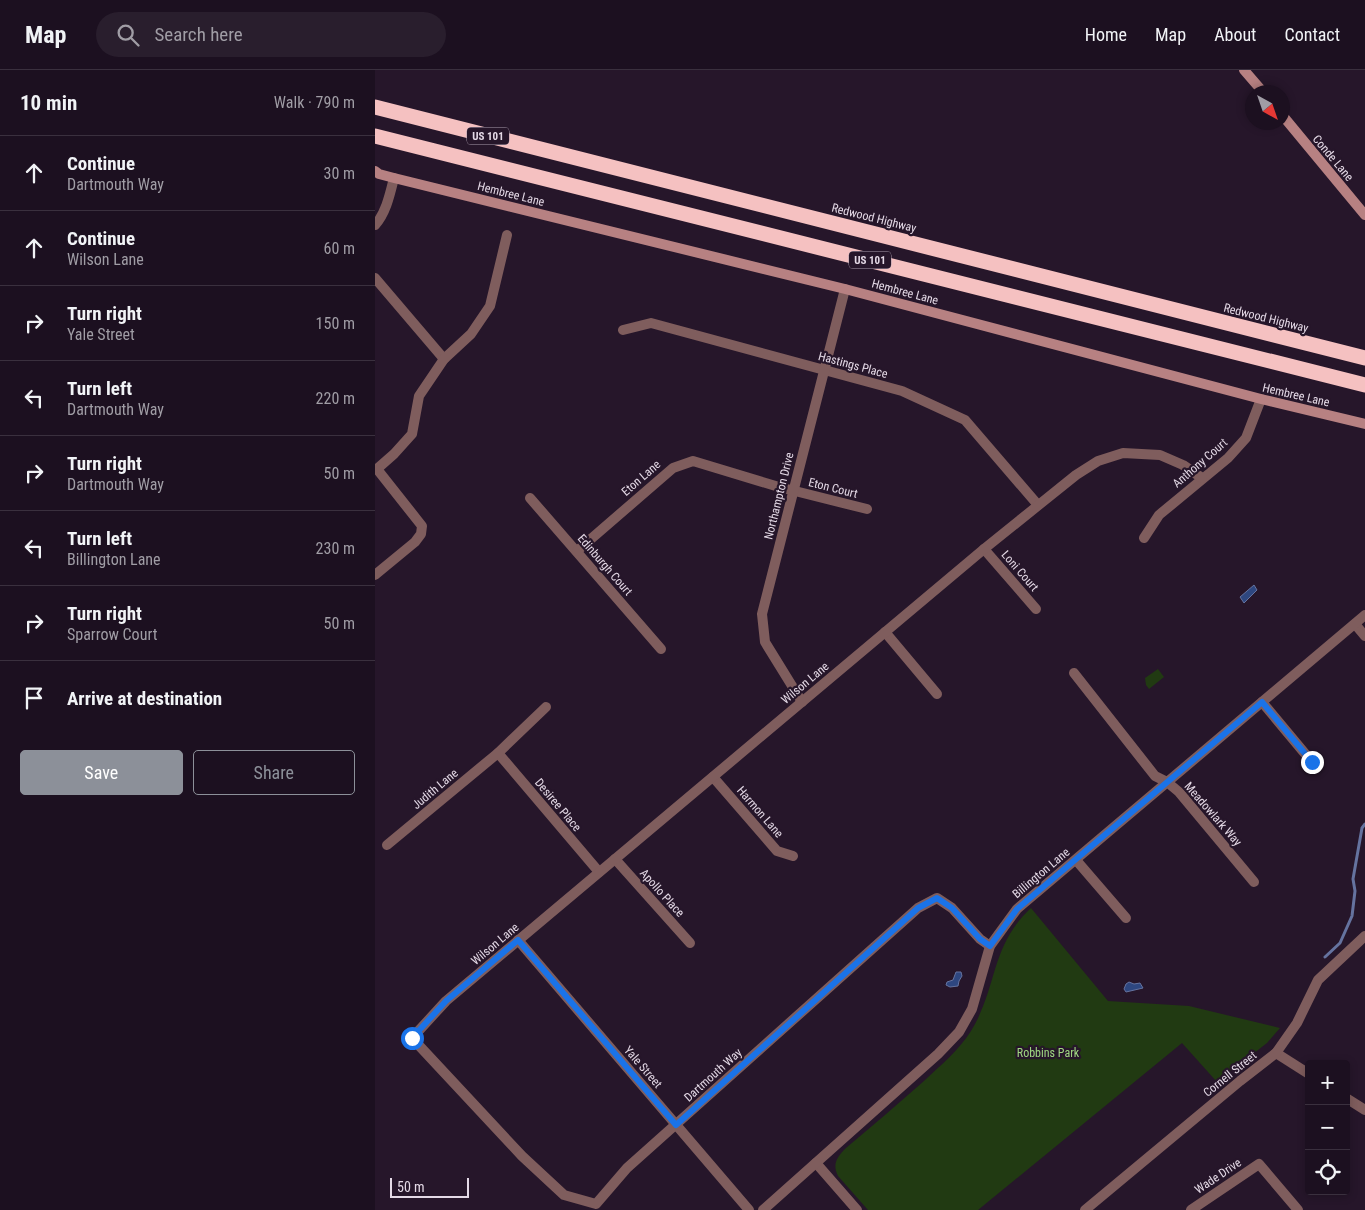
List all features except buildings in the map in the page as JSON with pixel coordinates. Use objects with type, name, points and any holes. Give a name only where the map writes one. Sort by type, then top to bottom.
[{"type":"highway","name":"Redwood Highway","points":[[375,107],[1365,358]]},
{"type":"highway","name":"US 101","points":[[375,136],[1365,385]]},
{"type":"street","points":[[1244,70],[1257,85]]},
{"type":"street","name":"Conde Lane","points":[[1290,124],[1365,215]]},
{"type":"street","name":"Hembree Lane","points":[[376,173],[845,289],[1261,399],[1365,424]]},
{"type":"street","points":[[375,225],[385,208],[394,178]]},
{"type":"street","points":[[375,575],[415,542],[421,534],[423,526],[376,468],[394,454],[412,434],[419,396],[444,359],[471,334],[490,306],[507,235]]},
{"type":"street","points":[[375,278],[444,359]]},
{"type":"street","name":"Northampton Drive","points":[[802,702],[765,642],[762,614],[845,289]]},
{"type":"street","name":"Hastings Place","points":[[623,330],[651,323],[902,391],[965,420],[1038,505]]},
{"type":"street","name":"Anthony Court","points":[[1145,538],[1159,515],[1228,458],[1246,438],[1261,399]]},
{"type":"street","name":"Wilson Lane","points":[[446,1001],[984,549],[1076,475],[1098,461],[1123,453],[1160,455],[1183,465],[1202,478]]},
{"type":"street","name":"Eton Lane","points":[[577,551],[673,468],[693,461],[794,490]]},
{"type":"street","name":"Eton Court","points":[[794,490],[867,509]]},
{"type":"street","name":"Edinburgh Court","points":[[530,498],[661,649]]},
{"type":"street","name":"Loni Court","points":[[984,549],[1036,609]]},
{"type":"street","name":"Billington Lane","points":[[763,1210],[938,1054],[959,1032],[972,1008],[990,946],[1017,909],[1365,616]]},
{"type":"street","points":[[1355,624],[1365,636]]},
{"type":"street","points":[[885,632],[937,694]]},
{"type":"street","name":"Meadowlark Way","points":[[1074,673],[1155,776],[1167,782],[1179,792],[1254,882]]},
{"type":"street","points":[[1262,702],[1312,762]]},
{"type":"street","name":"Judith Lane","points":[[387,845],[498,753],[546,707]]},
{"type":"street","name":"Desiree Place","points":[[498,753],[599,872]]},
{"type":"street","name":"Harmon Lane","points":[[713,777],[777,851],[793,856]]},
{"type":"street","name":"Apollo Place","points":[[615,859],[690,943]]},
{"type":"street","points":[[1076,860],[1126,918]]},
{"type":"street","name":"Dartmouth Way","points":[[446,1001],[412,1038],[522,1156],[564,1195],[596,1204],[627,1168],[918,908],[937,898],[952,908],[980,939],[990,946]]},
{"type":"street","name":"Cornell Street","points":[[1085,1210],[1240,1080],[1276,1053],[1297,1023],[1318,980],[1365,936]]},
{"type":"street","name":"Yale Street","points":[[518,940],[749,1210]]},
{"type":"street","points":[[1276,1053],[1305,1071]]},
{"type":"street","points":[[1350,1101],[1365,1110]]},
{"type":"street","points":[[816,1163],[857,1210]]},
{"type":"street","name":"Wade Drive","points":[[1194,1209],[1259,1164],[1298,1210]]},
{"type":"green space","points":[[1158,669],[1164,677],[1149,689],[1145,678]]},
{"type":"green space","name":"Robbins Park","points":[[1031,908],[1108,1001],[1189,1006],[1280,1028],[1267,1043],[1217,1082],[1182,1043],[978,1210],[868,1210],[838,1176],[835,1168],[838,1158],[846,1148],[937,1069],[966,1038],[980,1015],[1001,952],[1008,937]]},
{"type":"water","points":[[1254,585],[1257,590],[1244,603],[1240,597]]},
{"type":"water","points":[[956,972],[961,972],[962,976],[958,986],[950,987],[946,985],[947,982],[953,980]]},
{"type":"water","points":[[1129,982],[1134,984],[1140,983],[1143,988],[1126,992],[1124,989]]},
{"type":"waterway","points":[[1325,957],[1340,943],[1352,916],[1355,891],[1353,879],[1362,828],[1365,824]]},
{"type":"route","points":[[412,1038],[446,1001],[518,940],[676,1125],[918,908],[937,898],[952,908],[980,939],[990,946],[1017,909],[1262,702],[1312,762]]}]
